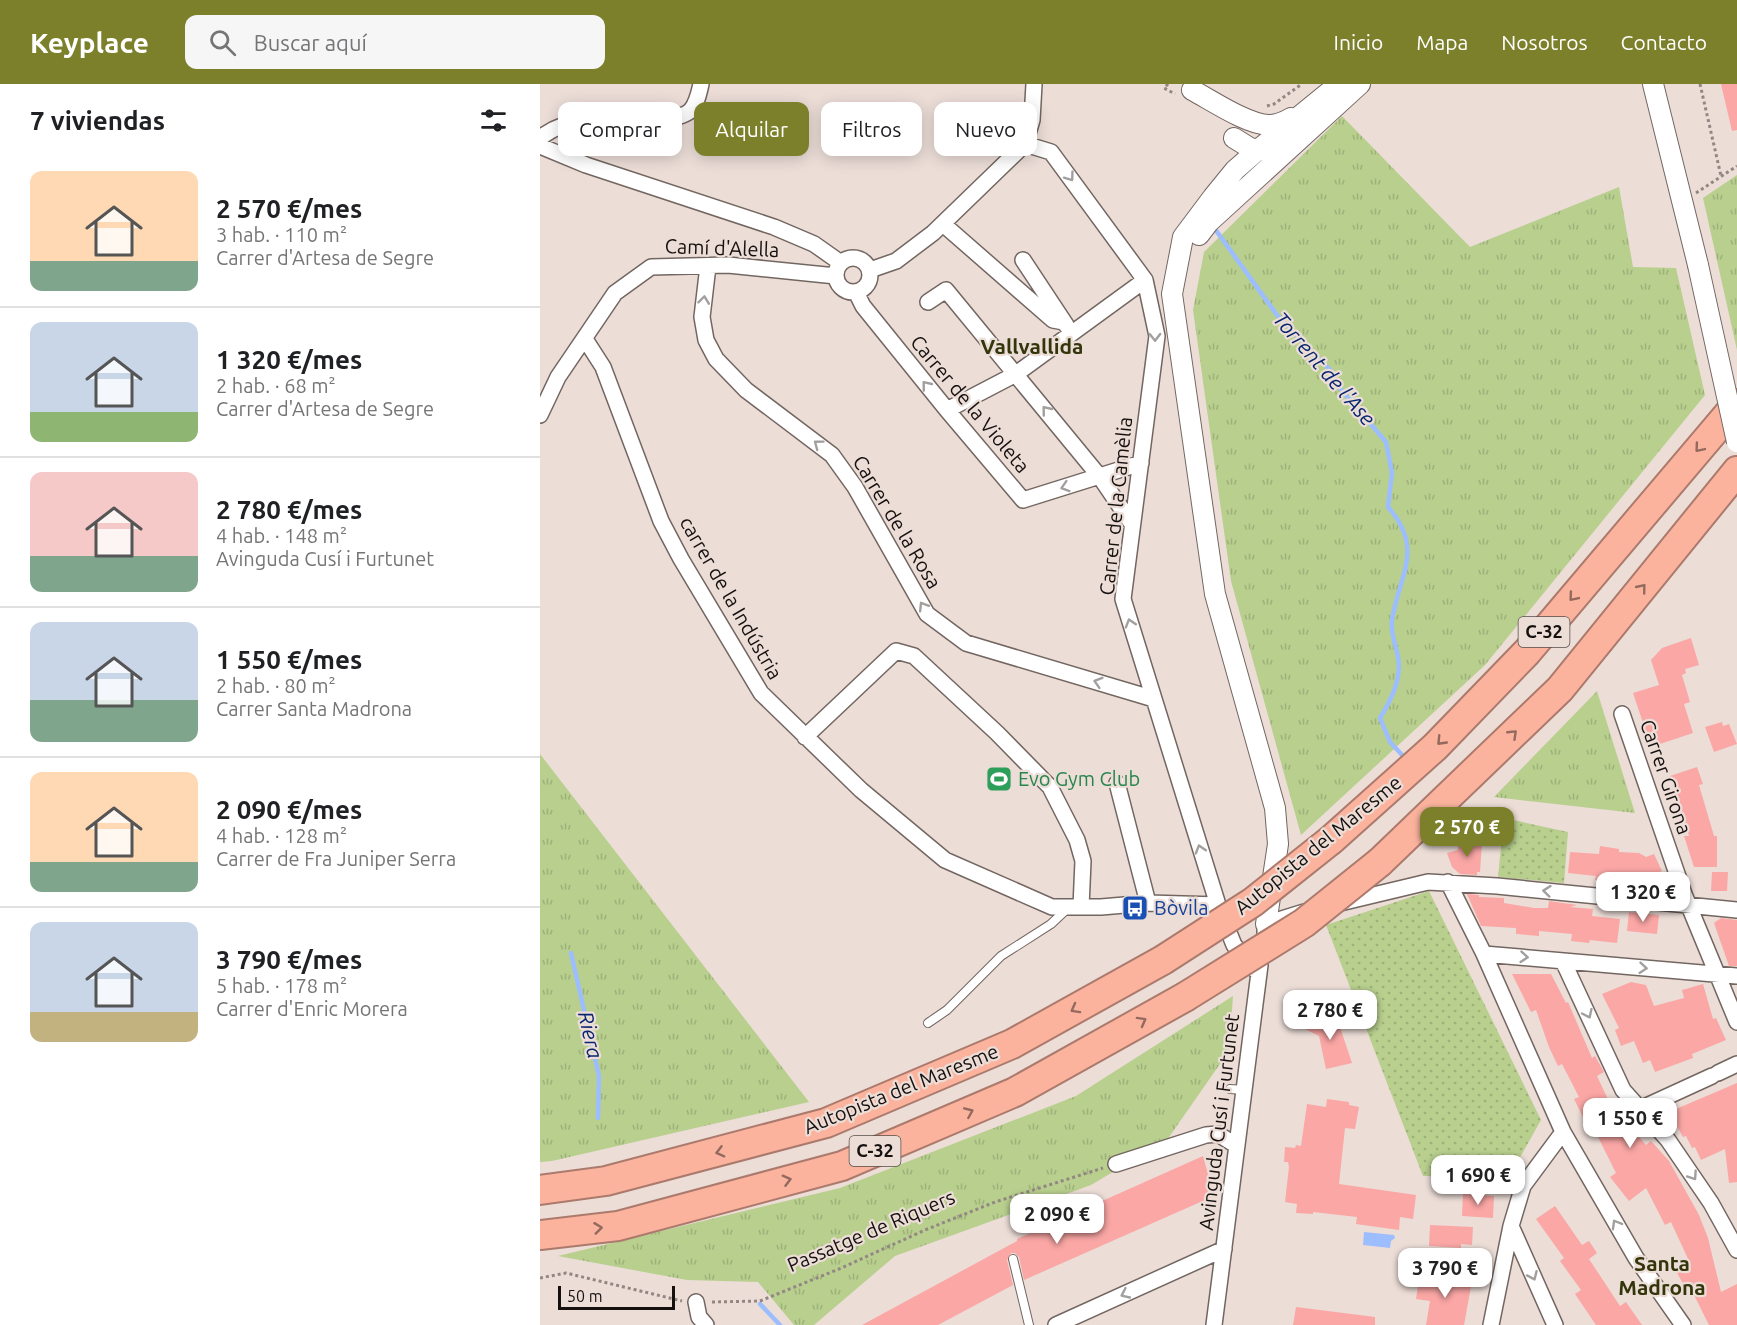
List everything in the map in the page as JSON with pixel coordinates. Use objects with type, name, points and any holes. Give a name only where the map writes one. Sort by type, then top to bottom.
[{"type":"highway","name":"Autopista del Maresme","points":[[540,1190],[606,1181],[826,1124],[1011,1044],[1163,960],[1253,902],[1331,840],[1435,747],[1527,652],[1737,404]]},
{"type":"highway","name":"C-32","points":[[540,1235],[618,1226],[842,1166],[1015,1092],[1185,997],[1304,923],[1380,862],[1560,689],[1737,471]]},
{"type":"street","points":[[540,138],[550,130],[566,124],[682,116],[691,109],[698,98],[701,84]]},
{"type":"street","points":[[1033,102],[1034,84]]},
{"type":"street","points":[[1653,84],[1698,265],[1737,442]]},
{"type":"street","points":[[1186,87],[1257,114],[1268,125],[1280,124],[1352,85]]},
{"type":"street","points":[[1234,138],[1250,148],[1263,148],[1269,151],[1280,146],[1344,89],[1352,85]]},
{"type":"street","points":[[1209,222],[1352,85]]},
{"type":"street","points":[[1186,87],[1225,120],[1234,138],[1235,170]]},
{"type":"street","points":[[1314,105],[1235,170],[1183,237],[1172,294],[1215,594],[1275,808],[1278,844],[1266,924],[1311,910],[1428,882],[1448,882],[1737,910]]},
{"type":"street","points":[[1177,263],[1235,187],[1262,161],[1263,135],[1257,114]]},
{"type":"street","points":[[540,146],[586,165],[774,227],[814,244],[838,269],[838,284],[844,290],[861,291],[868,284],[870,270],[867,264],[857,258],[851,257],[838,269]]},
{"type":"street","points":[[946,410],[1016,374],[1068,327],[1145,280],[1051,152],[1037,148]]},
{"type":"street","points":[[870,270],[896,261],[943,224],[1013,156]]},
{"type":"street","points":[[943,224],[1053,320],[1068,327]]},
{"type":"street","points":[[1023,260],[1068,327]]},
{"type":"street","name":"Camí d'Alella","points":[[540,416],[558,377],[615,293],[651,267],[728,265],[838,269]]},
{"type":"street","name":"Carrer de la Rosa","points":[[708,266],[702,317],[706,340],[716,359],[746,390],[832,455],[855,487],[927,614],[966,643],[1154,699]]},
{"type":"street","points":[[1014,287],[1034,277]]},
{"type":"street","name":"Carrer de la Camèlia","points":[[1145,280],[1157,336],[1123,599],[1218,905],[1234,945],[1259,974]]},
{"type":"street","points":[[928,302],[946,290],[1100,477],[1132,524]]},
{"type":"street","name":"Carrer de la Violeta","points":[[856,292],[863,306],[946,410],[1023,500],[1141,463]]},
{"type":"street","name":"carrer de la Indústria","points":[[585,339],[603,368],[661,521],[760,693],[861,790],[945,860],[1052,907],[1148,903],[1218,905]]},
{"type":"street","points":[[805,737],[896,651],[914,656],[997,733],[1050,787],[1077,840],[1083,861],[1075,907]]},
{"type":"street","name":"Carrer Girona","points":[[1622,714],[1689,905],[1737,1022]]},
{"type":"street","points":[[1117,783],[1148,903]]},
{"type":"street","points":[[1448,882],[1484,954],[1563,1132],[1636,1258],[1683,1325]]},
{"type":"street","name":"Avinguda Cusí i Furtunet","points":[[1214,1325],[1237,1146],[1237,1089],[1266,924]]},
{"type":"street","points":[[1484,954],[1737,976]]},
{"type":"street","points":[[1563,961],[1623,1090],[1668,1140],[1711,1203],[1737,1250]]},
{"type":"street","points":[[1640,1109],[1737,1064]]},
{"type":"street","points":[[1491,1325],[1511,1226],[1523,1186],[1563,1132]]},
{"type":"street","points":[[1116,1164],[1206,1135],[1218,1134],[1237,1146]]},
{"type":"street","points":[[1511,1226],[1555,1325]]},
{"type":"street","points":[[1056,1325],[1224,1249]]},
{"type":"street","points":[[696,1302],[699,1317],[706,1325]]},
{"type":"lane","points":[[928,1023],[947,1010],[1001,956],[1075,907]]},
{"type":"lane","points":[[1013,1259],[1029,1325]]},
{"type":"path","points":[[1257,114],[1302,84]]},
{"type":"path","points":[[1700,84],[1720,176]]},
{"type":"path","points":[[1682,200],[1737,166]]},
{"type":"path","name":"Passatge de Riquers","points":[[696,1302],[760,1301],[995,1202],[1116,1164]]},
{"type":"path","points":[[540,1278],[566,1273],[689,1303],[696,1302]]},
{"type":"green space","points":[[1342,116],[1470,247],[1619,187],[1633,267],[1676,268],[1705,395],[1485,665],[1301,835],[1231,581],[1193,310],[1204,252]]},
{"type":"green space","points":[[1737,175],[1737,350],[1703,198]]},
{"type":"green space","points":[[1597,691],[1635,813],[1494,797]]},
{"type":"green space","points":[[540,754],[809,1102],[540,1162]]},
{"type":"green space","points":[[1504,818],[1568,832],[1564,883],[1498,877]]},
{"type":"green space","points":[[1429,891],[1541,1120],[1509,1177],[1423,1176],[1326,925]]},
{"type":"green space","points":[[1233,996],[1229,1051],[1167,1140],[1091,1185],[895,1256],[814,1325],[794,1325],[758,1282],[687,1280],[558,1256],[840,1188],[1076,1096]]},
{"type":"water","points":[[1364,1232],[1394,1235],[1395,1238],[1391,1241],[1390,1248],[1363,1245]]},
{"type":"building","points":[[1721,84],[1737,84],[1737,130],[1732,131]]},
{"type":"building","points":[[1691,638],[1699,665],[1685,669],[1686,673],[1682,675],[1690,702],[1684,704],[1693,733],[1651,747],[1633,693],[1659,685],[1651,660],[1662,648]]},
{"type":"building","points":[[1722,722],[1723,726],[1729,724],[1737,744],[1714,752],[1705,727]]},
{"type":"building","points":[[1697,767],[1703,784],[1699,785],[1714,836],[1717,836],[1717,867],[1694,867],[1684,836],[1689,836],[1670,776]]},
{"type":"building","points":[[1459,842],[1482,843],[1480,872],[1477,872],[1477,875],[1460,874],[1452,867],[1447,853],[1458,850]]},
{"type":"building","points":[[1600,846],[1619,849],[1619,852],[1639,853],[1646,857],[1654,854],[1662,871],[1628,884],[1595,880],[1596,876],[1568,873],[1570,852],[1599,854]]},
{"type":"building","points":[[1712,872],[1728,872],[1727,891],[1711,891]]},
{"type":"building","points":[[1467,894],[1504,898],[1504,903],[1534,908],[1548,908],[1549,901],[1577,905],[1570,907],[1593,909],[1592,916],[1620,919],[1617,943],[1590,940],[1589,943],[1571,941],[1572,934],[1539,931],[1539,936],[1516,934],[1516,928],[1481,926]]},
{"type":"building","points":[[1629,912],[1659,915],[1657,934],[1627,931]]},
{"type":"building","points":[[1721,918],[1737,920],[1737,966],[1729,966],[1714,923]]},
{"type":"building","points":[[1512,974],[1551,974],[1566,1003],[1568,1002],[1592,1058],[1595,1056],[1604,1072],[1597,1076],[1619,1123],[1624,1120],[1646,1145],[1651,1141],[1669,1161],[1699,1215],[1708,1238],[1721,1292],[1737,1284],[1737,1325],[1709,1325],[1692,1291],[1688,1293],[1675,1269],[1689,1261],[1671,1222],[1665,1225],[1646,1188],[1629,1201],[1610,1177],[1616,1173],[1590,1121],[1586,1123],[1574,1099],[1579,1097],[1562,1064],[1558,1066],[1536,1010],[1531,1012]]},
{"type":"building","points":[[1631,982],[1646,985],[1654,1006],[1684,998],[1682,990],[1703,984],[1713,1019],[1716,1018],[1726,1040],[1692,1054],[1693,1058],[1655,1072],[1650,1060],[1643,1063],[1634,1041],[1621,1046],[1615,1030],[1619,1028],[1602,994]]},
{"type":"building","points":[[1315,1011],[1339,1024],[1352,1063],[1326,1069],[1319,1036],[1305,1029]]},
{"type":"building","points":[[1737,1083],[1737,1182],[1729,1183],[1725,1149],[1701,1160],[1695,1147],[1692,1148],[1686,1136],[1683,1137],[1669,1112]]},
{"type":"building","points":[[1327,1099],[1349,1102],[1349,1105],[1359,1107],[1355,1129],[1345,1128],[1339,1184],[1416,1195],[1413,1219],[1400,1217],[1399,1230],[1356,1224],[1357,1217],[1313,1212],[1313,1214],[1296,1213],[1297,1204],[1285,1202],[1289,1167],[1288,1162],[1284,1162],[1285,1147],[1301,1146],[1307,1104],[1326,1107]]},
{"type":"building","points":[[1203,1156],[1214,1196],[1024,1280],[1019,1257],[1011,1253],[1007,1260],[1013,1285],[938,1325],[862,1325],[1017,1239]]},
{"type":"building","points":[[1463,1194],[1494,1196],[1493,1218],[1462,1216]]},
{"type":"building","points":[[1555,1206],[1582,1245],[1589,1241],[1597,1253],[1589,1259],[1620,1306],[1626,1302],[1642,1325],[1596,1325],[1575,1294],[1581,1290],[1560,1261],[1564,1258],[1536,1219]]},
{"type":"building","points":[[1430,1225],[1473,1227],[1472,1245],[1461,1244],[1461,1248],[1429,1246]]},
{"type":"building","points":[[1420,1272],[1472,1281],[1464,1325],[1426,1325],[1430,1301],[1416,1299]]},
{"type":"building","points":[[1296,1307],[1375,1317],[1375,1325],[1293,1325]]},
{"type":"waterway","name":"Torrent de l'Ase","points":[[1215,229],[1277,315],[1331,371],[1333,380],[1386,442],[1392,473],[1388,507],[1399,522],[1405,536],[1407,562],[1395,604],[1392,625],[1399,665],[1397,681],[1392,697],[1380,718],[1390,742],[1403,756]]},
{"type":"waterway","name":"Riera","points":[[571,953],[599,1076],[598,1118]]},
{"type":"waterway","name":"Riera","points":[[760,1304],[780,1325]]},
{"type":"place","name":"Evo Gym Club","points":[[999,779]]},
{"type":"place","name":"Bòvila","points":[[1135,908]]},
{"type":"district","name":"Vallvallida","points":[[1032,347]]},
{"type":"district","name":"Santa Madrona","points":[[1662,1276]]}]
